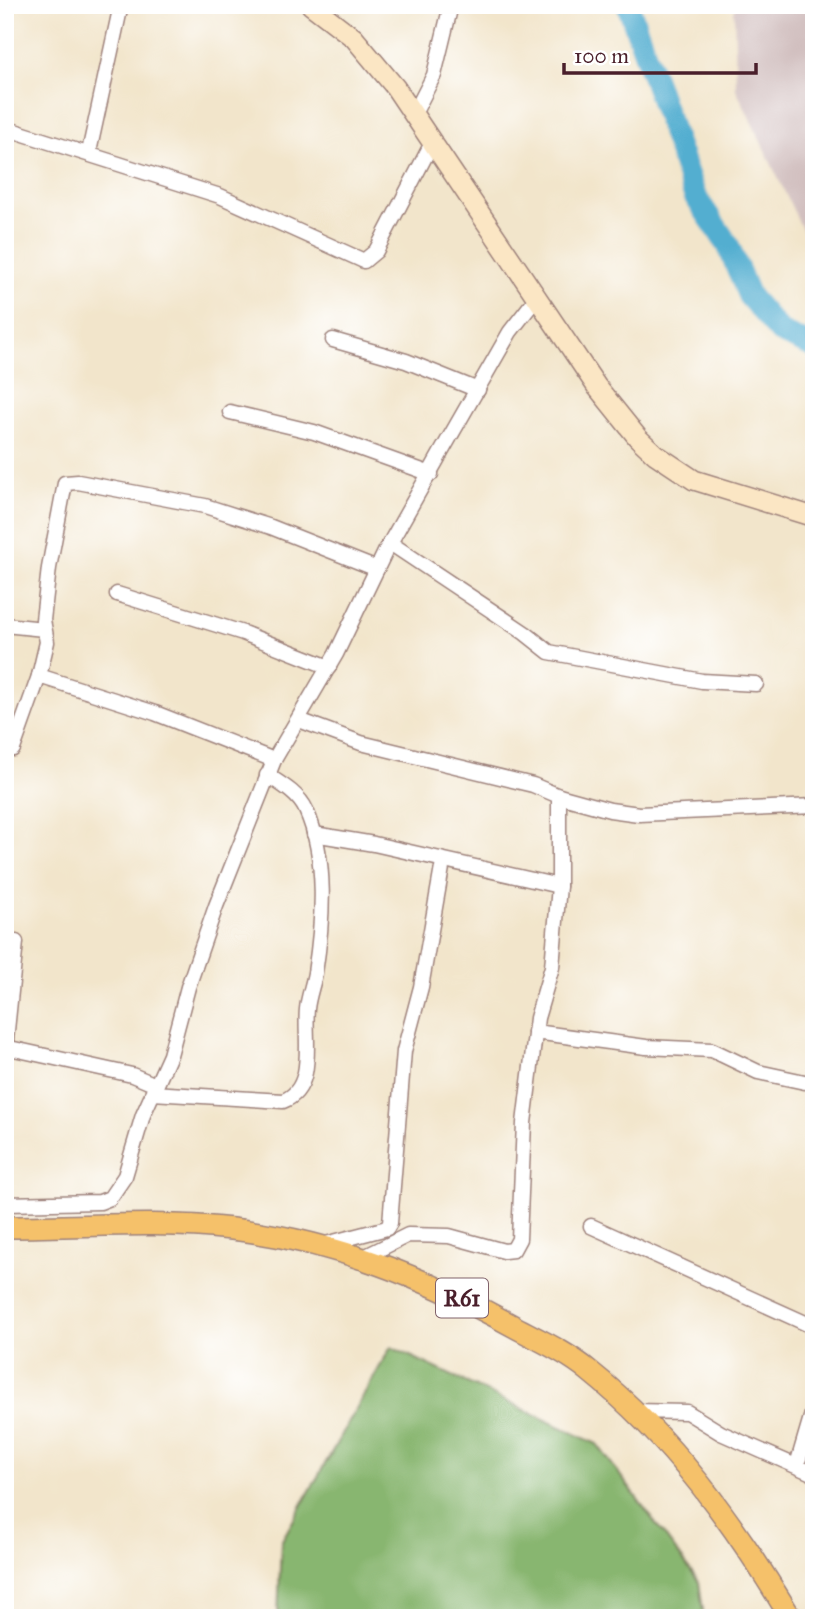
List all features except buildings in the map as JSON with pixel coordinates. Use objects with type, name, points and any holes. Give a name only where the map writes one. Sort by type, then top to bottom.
[{"type":"main road","name":"R61","points":[[5,1227],[155,1226],[231,1229],[362,1258],[408,1273],[453,1294],[552,1347],[586,1369],[632,1411],[712,1497],[747,1544],[791,1618]]},
{"type":"street","points":[[89,152],[121,5]]},
{"type":"street","points":[[311,5],[354,38],[395,87],[431,145],[538,296],[604,397],[654,454],[694,480],[714,488],[814,517]]},
{"type":"street","points":[[413,117],[433,75],[451,5]]},
{"type":"street","points":[[5,128],[89,152],[248,206],[365,261],[376,251],[431,145]]},
{"type":"street","points":[[5,1203],[91,1203],[110,1198],[125,1176],[154,1089],[170,1055],[188,987],[216,906],[274,760],[329,667],[390,543],[509,332],[538,296]]},
{"type":"street","points":[[333,340],[406,361],[478,390]]},
{"type":"street","points":[[230,412],[314,432],[431,474]]},
{"type":"street","points":[[13,749],[39,676],[47,642],[44,629],[51,553],[63,488],[71,481],[205,506],[271,527],[377,569]]},
{"type":"street","points":[[390,543],[525,632],[549,652],[702,681],[756,684]]},
{"type":"street","points":[[117,594],[262,639],[329,667]]},
{"type":"street","points":[[5,625],[44,629]]},
{"type":"street","points":[[39,676],[155,713],[274,760]]},
{"type":"street","points":[[299,720],[361,743],[533,785],[559,796],[610,810],[639,814],[814,806]]},
{"type":"street","points":[[16,942],[5,1048],[132,1075],[154,1089],[283,1101],[300,1087],[305,1072],[307,1012],[319,939],[320,867],[314,834],[299,799],[267,775]]},
{"type":"street","points":[[362,1258],[408,1235],[449,1236],[495,1250],[513,1250],[519,1239],[524,1123],[535,1032],[539,1008],[551,979],[559,886],[559,796]]},
{"type":"street","points":[[314,834],[374,844],[443,862],[559,886]]},
{"type":"street","points":[[317,1246],[387,1228],[390,1223],[398,1152],[402,1066],[421,987],[443,862]]},
{"type":"street","points":[[535,1032],[646,1047],[712,1050],[758,1072],[814,1084]]},
{"type":"street","points":[[591,1226],[814,1327]]},
{"type":"street","points":[[797,1465],[814,1407]]},
{"type":"street","points":[[632,1411],[687,1412],[721,1433],[814,1474]]},
{"type":"shaded area","points":[[734,5],[814,5],[814,238],[803,231],[736,89]]},
{"type":"green space","points":[[391,1347],[597,1444],[699,1582],[704,1618],[278,1618],[281,1542]]},
{"type":"waterway","points":[[628,5],[695,196],[728,245],[749,296],[780,332],[814,347]]}]
